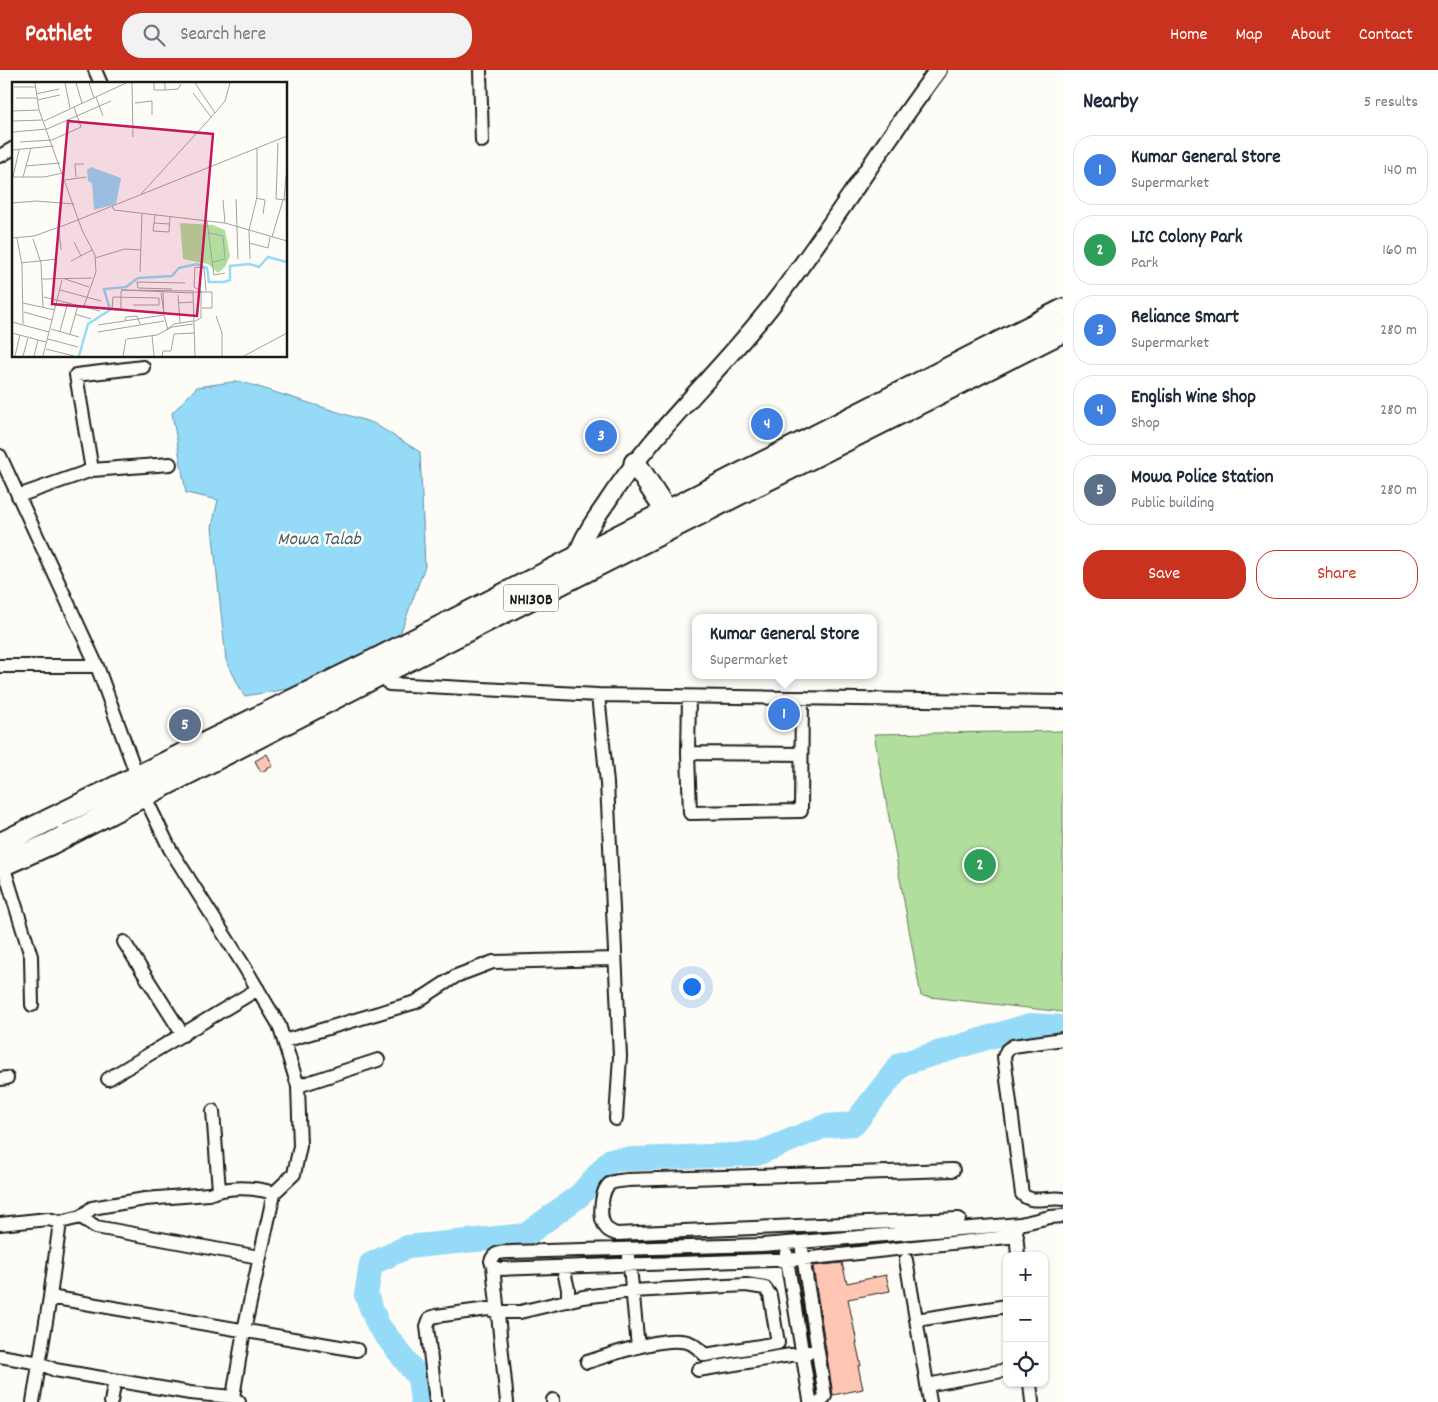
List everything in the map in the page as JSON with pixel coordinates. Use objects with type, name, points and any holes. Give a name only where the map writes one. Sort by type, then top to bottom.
[{"type":"highway","name":"NH130B","points":[[379,667],[576,558],[1063,310]]},
{"type":"highway","name":"NH130B","points":[[1,859],[379,667],[1063,331]]},
{"type":"highway","points":[[635,463],[667,512]]},
{"type":"street","points":[[95,70],[100,82]]},
{"type":"street","points":[[480,70],[482,141]]},
{"type":"street","points":[[576,558],[587,532],[616,488],[635,463],[771,306],[823,236],[915,100],[938,70]]},
{"type":"street","points":[[0,156],[12,149]]},
{"type":"street","points":[[92,470],[76,375],[143,367]]},
{"type":"street","points":[[0,456],[97,666],[140,787],[170,848],[279,1025],[298,1086],[300,1146],[294,1174],[274,1192],[244,1330],[236,1400],[188,1398],[115,1380],[54,1370],[40,1363],[0,1356]]},
{"type":"street","points":[[18,496],[92,470],[170,464]]},
{"type":"street","points":[[0,666],[97,666]]},
{"type":"street","points":[[379,667],[389,684],[598,696],[1063,702]]},
{"type":"street","points":[[598,696],[607,792],[620,1056],[616,1119]]},
{"type":"street","points":[[689,697],[690,813],[801,811],[802,698]]},
{"type":"street","points":[[688,753],[801,754]]},
{"type":"street","points":[[1,859],[31,956],[32,1005]]},
{"type":"street","points":[[124,942],[183,1035]]},
{"type":"street","points":[[284,1041],[416,1002],[456,976],[493,962],[614,959]]},
{"type":"street","points":[[108,1079],[258,990]]},
{"type":"street","points":[[1063,1039],[1013,1046],[1007,1050],[1004,1057],[1022,1194],[1025,1198],[1031,1200],[1063,1199]]},
{"type":"street","points":[[298,1086],[378,1060]]},
{"type":"street","points":[[213,1111],[219,1190]]},
{"type":"street","points":[[953,1170],[627,1180],[611,1183],[606,1187],[602,1195],[604,1226],[616,1234],[959,1219]]},
{"type":"street","points":[[0,1224],[48,1219],[60,1222],[81,1217],[92,1208],[145,1199],[209,1194],[219,1190],[261,1189],[274,1192]]},
{"type":"street","points":[[493,1266],[498,1269],[803,1259],[1018,1230],[1050,1217],[1063,1216]]},
{"type":"street","points":[[81,1217],[96,1227],[259,1257]]},
{"type":"street","points":[[33,1402],[60,1222]]},
{"type":"street","points":[[791,1226],[793,1243],[803,1259],[825,1396],[821,1402]]},
{"type":"street","points":[[507,1402],[491,1261],[493,1256],[498,1253],[726,1246],[1018,1230]]},
{"type":"street","points":[[1018,1230],[1018,1252]]},
{"type":"street","points":[[793,1243],[787,1260],[810,1400],[812,1402]]},
{"type":"street","points":[[726,1246],[726,1262]]},
{"type":"street","points":[[676,1247],[676,1263]]},
{"type":"street","points":[[629,1248],[629,1265],[638,1347]]},
{"type":"street","points":[[906,1260],[930,1402]]},
{"type":"street","points":[[563,1267],[568,1289],[568,1301]]},
{"type":"street","points":[[436,1402],[428,1321],[436,1316],[488,1309],[498,1312],[520,1312],[583,1297],[632,1291],[746,1286],[765,1288],[770,1295],[778,1343],[705,1355],[690,1343],[674,1340],[638,1347],[586,1362]]},
{"type":"street","points":[[50,1296],[357,1350]]},
{"type":"street","points":[[916,1320],[1003,1307]]},
{"type":"street","points":[[698,1370],[818,1351]]},
{"type":"street","points":[[927,1385],[1003,1371]]},
{"type":"street","points":[[111,1402],[115,1380]]},
{"type":"street","points":[[1030,1387],[1032,1402]]},
{"type":"green space","points":[[1063,731],[1063,1012],[921,996],[874,734]]},
{"type":"water","name":"Mowa Talab","points":[[239,381],[373,423],[420,452],[425,566],[399,637],[288,689],[244,696],[226,660],[212,527],[218,500],[186,493],[172,413],[197,387]]},
{"type":"building","points":[[267,754],[273,766],[261,772],[255,761]]},
{"type":"building","points":[[842,1263],[847,1283],[886,1275],[890,1291],[848,1299],[861,1366],[858,1366],[863,1389],[833,1395],[813,1266]]},
{"type":"waterway","points":[[422,1402],[419,1378],[378,1325],[366,1295],[371,1264],[407,1247],[526,1235],[580,1195],[611,1160],[757,1154],[825,1126],[854,1124],[901,1064],[1030,1025],[1063,1027]]},
{"type":"place","name":"English Wine Shop","points":[[767,424]]},
{"type":"place","name":"Reliance Smart","points":[[601,436]]},
{"type":"place","name":"Kumar General Store","points":[[784,714]]},
{"type":"place","name":"Mowa Police Station","points":[[185,725]]},
{"type":"place","name":"LIC Colony Park","points":[[980,865]]}]
